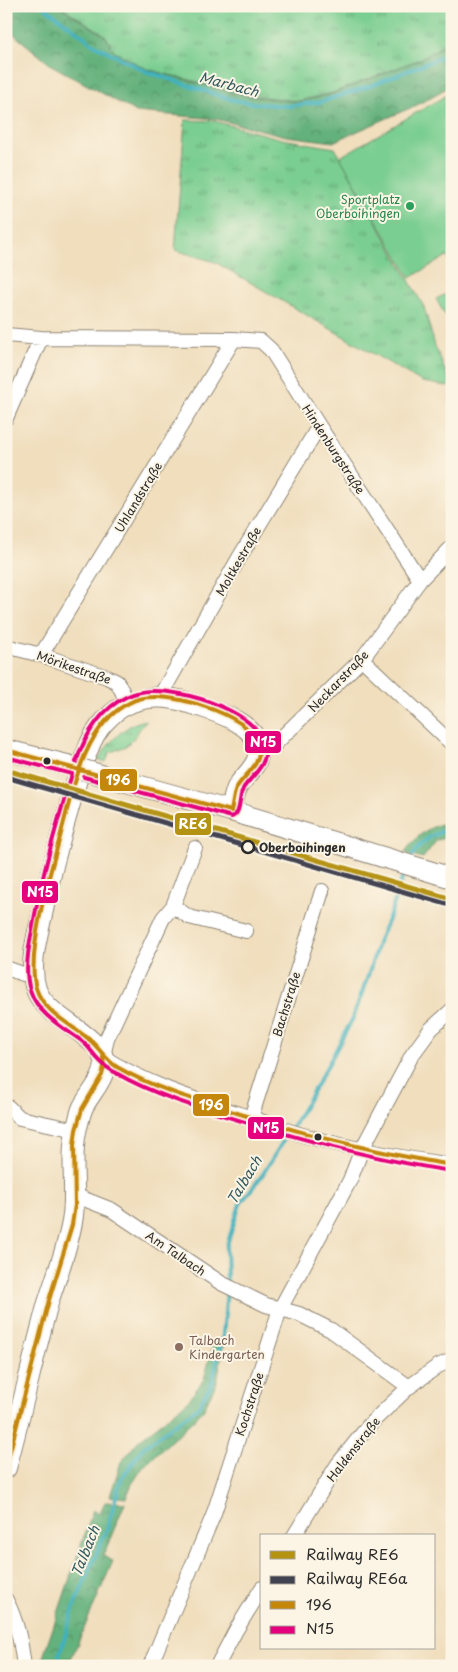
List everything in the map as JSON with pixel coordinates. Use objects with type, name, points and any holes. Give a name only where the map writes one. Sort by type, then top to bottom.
[{"type":"street","name":"Hindenburgstraße","points":[[6,335],[41,338],[234,339],[260,341],[271,350],[420,580]]},
{"type":"street","points":[[6,418],[41,338]]},
{"type":"street","name":"Uhlandstraße","points":[[41,655],[234,339]]},
{"type":"street","name":"Moltkestraße","points":[[159,698],[239,558],[319,426]]},
{"type":"street","name":"Neckarstraße","points":[[259,750],[272,746],[362,659],[420,580],[452,547]]},
{"type":"street","name":"Mörikestraße","points":[[6,646],[97,673],[117,682],[127,704]]},
{"type":"street","points":[[362,659],[452,744]]},
{"type":"street","points":[[231,811],[236,788],[258,759],[258,742],[254,735],[233,719],[186,702],[159,698],[142,699],[127,704],[112,714],[100,728],[88,749],[53,866],[38,933],[34,973],[35,987],[40,998],[50,1011],[96,1045],[103,1057],[116,1066],[163,1088],[283,1129],[362,1150],[452,1165]]},
{"type":"street","points":[[6,750],[231,811],[452,878]]},
{"type":"street","points":[[6,1468],[47,1309],[72,1225],[74,1145],[82,1109],[102,1075],[107,1038],[163,918],[173,906],[195,848]]},
{"type":"street","name":"Bachstraße","points":[[251,1118],[322,890]]},
{"type":"street","points":[[173,906],[193,918],[246,931]]},
{"type":"street","points":[[6,968],[23,974],[34,973]]},
{"type":"street","name":"Kochstraße","points":[[150,1666],[214,1516],[280,1309],[350,1180],[362,1150],[412,1055],[431,1029],[452,1010]]},
{"type":"street","points":[[8,1107],[20,1118],[76,1130]]},
{"type":"street","name":"Am Talbach","points":[[74,1195],[112,1210],[234,1290],[266,1305],[299,1314],[330,1330],[409,1387]]},
{"type":"street","name":"Haldenstraße","points":[[295,1534],[338,1464],[370,1424],[409,1387],[438,1366],[452,1360]]},
{"type":"street","points":[[217,1666],[260,1591]]},
{"type":"street","points":[[6,1600],[13,1612],[24,1666]]},
{"type":"green space","points":[[6,6],[59,6],[105,36],[115,52],[146,69],[247,96],[298,102],[332,94],[420,59],[452,41],[452,85],[417,105],[333,142],[286,136],[216,119],[136,112],[51,65],[6,28]]},
{"type":"green space","points":[[60,6],[452,6],[452,40],[420,59],[332,93],[298,101],[248,95],[147,69],[115,52],[105,35]]},
{"type":"green space","name":"Sportplatz Oberboihingen","points":[[452,92],[452,265],[447,256],[410,278],[340,157]]},
{"type":"green space","points":[[185,120],[214,121],[282,139],[335,148],[424,307],[435,346],[452,387],[422,382],[215,262],[175,250]]},
{"type":"green space","points":[[452,291],[452,327],[436,299]]},
{"type":"green space","points":[[146,720],[126,746],[109,753],[106,762],[98,760],[107,747],[125,729]]},
{"type":"green space","points":[[452,822],[452,837],[437,840],[423,858],[404,853],[414,841],[430,828]]},
{"type":"green space","points":[[215,1339],[224,1341],[217,1382],[202,1412],[144,1466],[132,1484],[126,1498],[110,1496],[121,1462],[138,1441],[188,1401],[204,1379]]},
{"type":"green space","points":[[105,1502],[125,1503],[103,1556],[113,1561],[68,1666],[40,1666],[93,1510],[99,1514]]},
{"type":"waterway","name":"Marbach","points":[[43,6],[95,45],[145,71],[233,100],[260,104],[289,106],[321,102],[367,87],[452,53]]},
{"type":"waterway","name":"Talbach","points":[[410,859],[427,839],[452,829]]},
{"type":"waterway","name":"Talbach","points":[[292,1128],[353,1018],[405,870]]},
{"type":"waterway","name":"Talbach","points":[[227,1282],[226,1248],[240,1204],[263,1174],[288,1133]]},
{"type":"waterway","name":"Talbach","points":[[56,1666],[75,1604],[107,1529],[121,1479],[143,1448],[198,1407],[212,1383],[223,1335],[227,1289]]},
{"type":"rail line","name":"RE6","points":[[6,770],[452,899]]},
{"type":"rail line","name":"RE6a","points":[[6,777],[450,905]]},
{"type":"transit line","name":"N15","points":[[76,762],[89,733],[109,709],[117,702],[129,696],[149,691],[182,694],[218,705],[235,713],[249,723],[260,735],[265,748],[262,764],[244,787],[239,808],[232,817],[84,777]]},
{"type":"transit line","name":"196","points":[[231,811],[237,787],[255,765],[259,755],[259,749],[254,737],[245,727],[215,710],[198,704],[165,698],[150,697],[138,699],[113,713],[100,728],[81,764],[50,874],[40,915],[34,956],[34,974],[39,996],[50,1010],[90,1040],[112,1064],[174,1093],[315,1136],[396,1155],[452,1165]]},
{"type":"transit line","name":"196","points":[[6,750],[231,811]]},
{"type":"transit line","name":"N15","points":[[6,757],[72,774],[44,871],[28,953],[28,983],[34,999],[45,1014],[83,1042],[109,1068],[130,1081],[159,1094],[205,1110],[315,1142],[369,1156],[451,1171]]},
{"type":"transit line","name":"196","points":[[6,1467],[49,1300],[72,1225],[75,1205],[74,1145],[76,1130],[82,1109],[102,1075],[104,1067],[103,1057]]},
{"type":"place","name":"Sportplatz Oberboihingen","points":[[410,206]]},
{"type":"place","name":"Oberboihingen","points":[[248,847]]},
{"type":"place","name":"Talbach Kindergarten","points":[[179,1347]]}]
